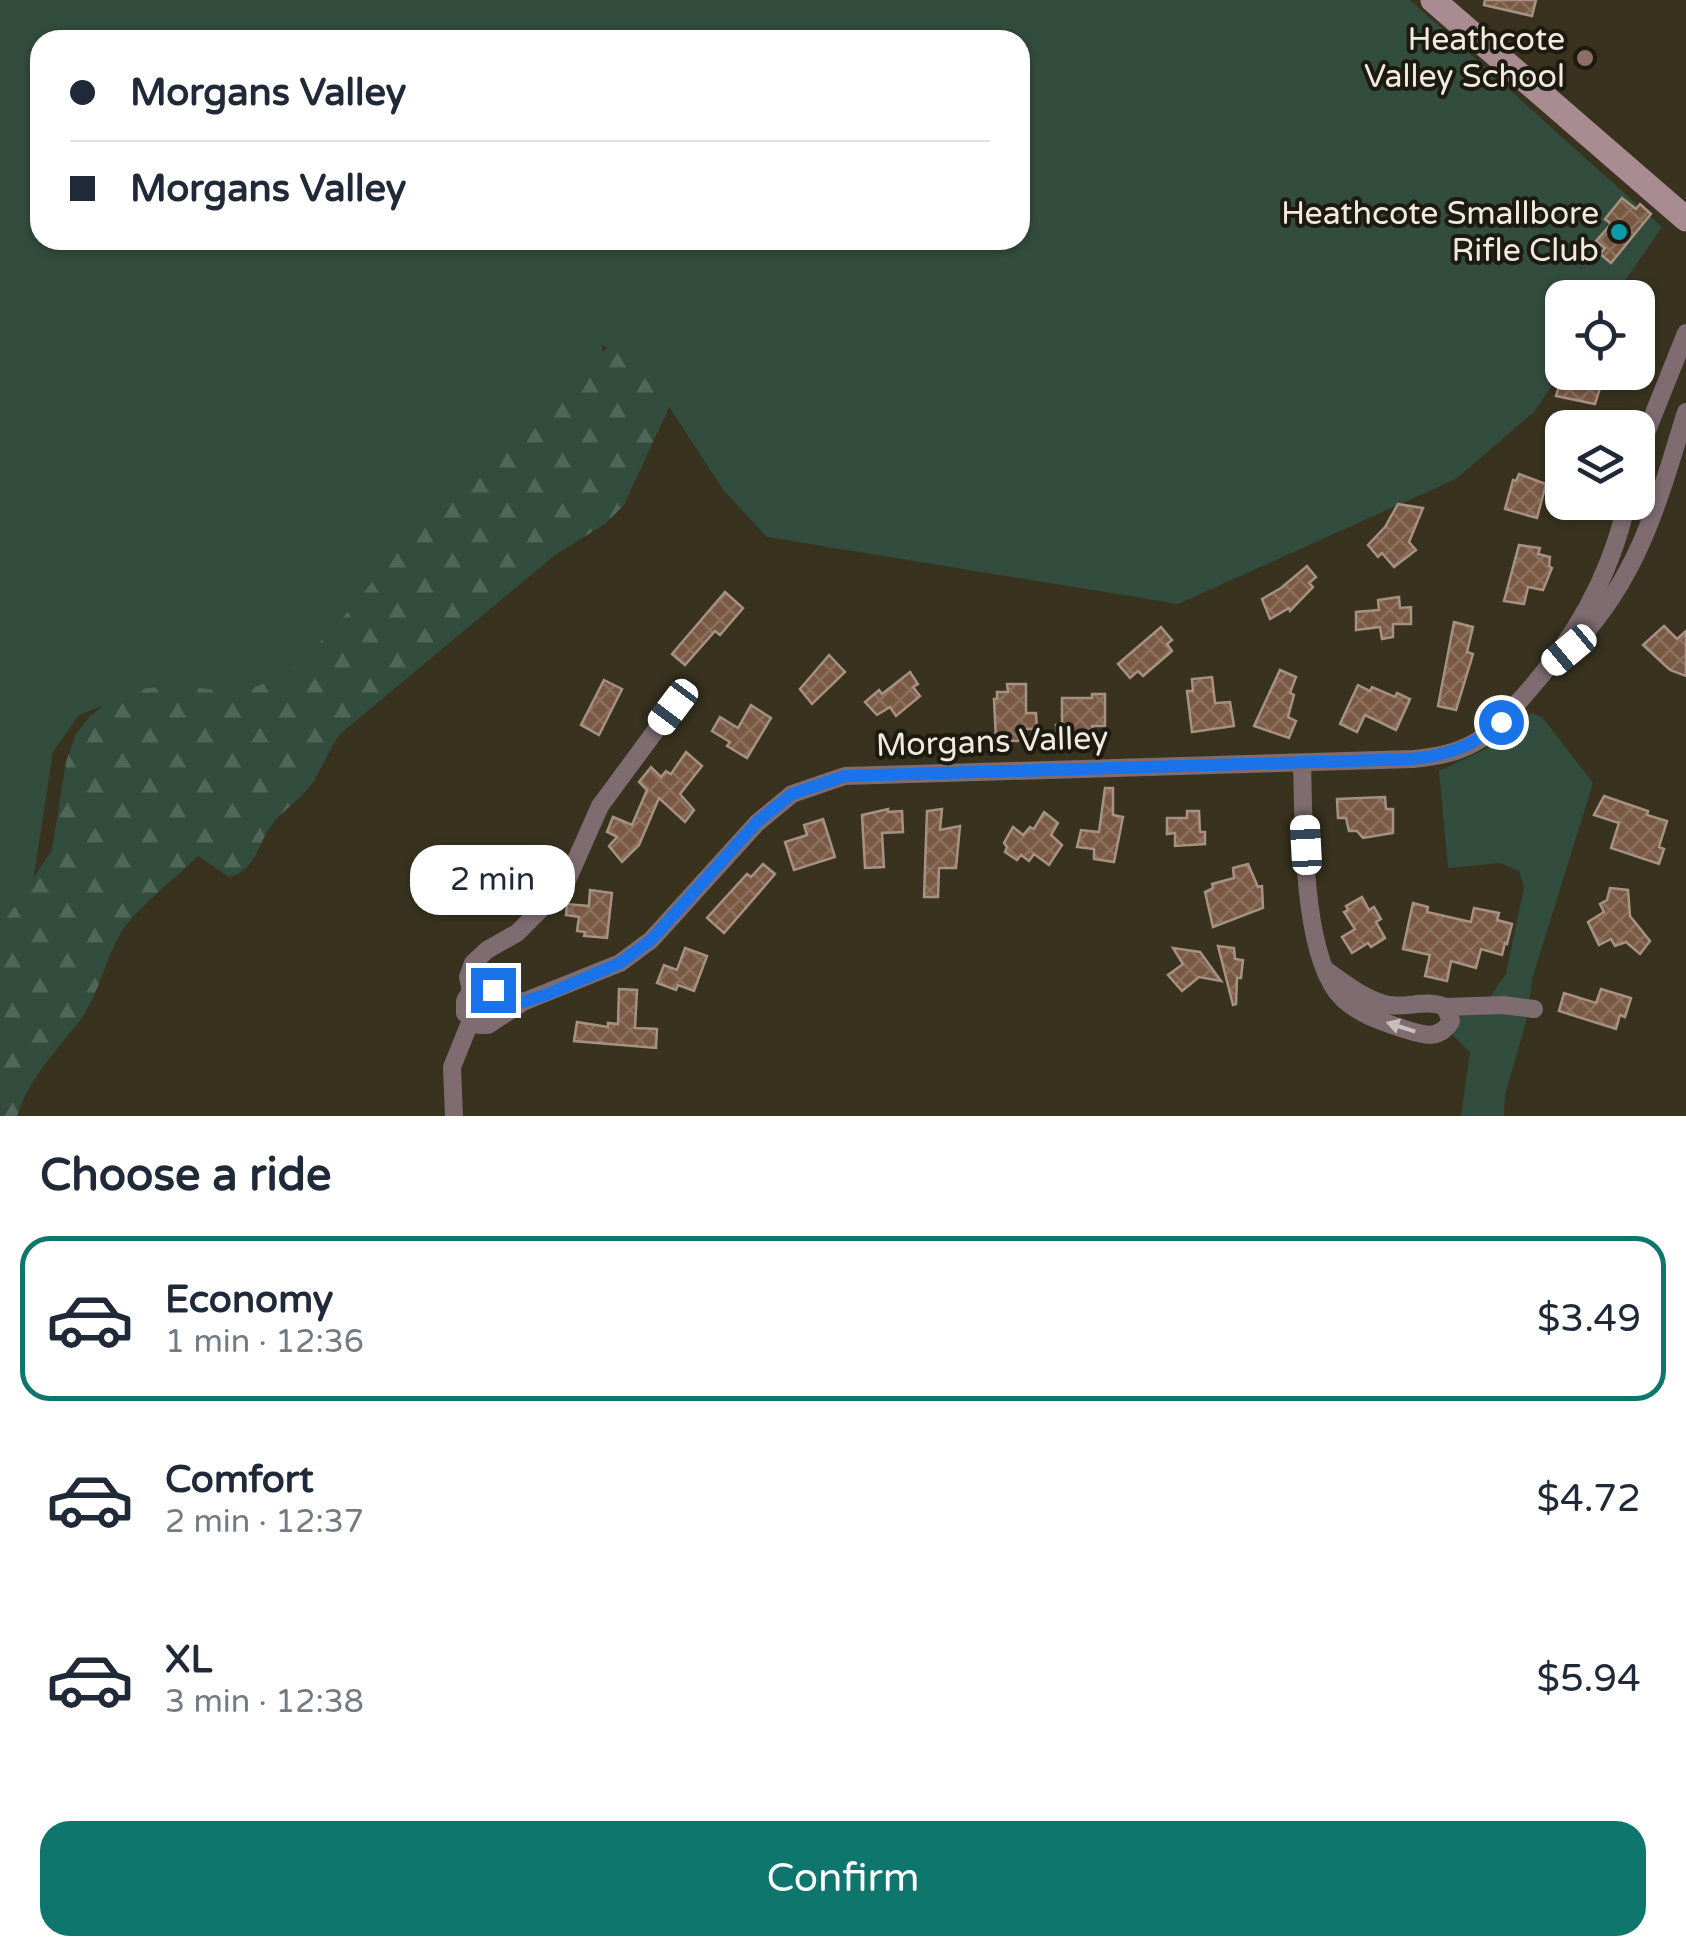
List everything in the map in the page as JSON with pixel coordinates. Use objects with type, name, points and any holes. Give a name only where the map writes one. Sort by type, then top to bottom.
[{"type":"street","points":[[1433,0],[1685,217]]},
{"type":"street","points":[[1655,410],[1686,333]]},
{"type":"street","name":"Morgans Valley","points":[[471,1020],[488,1024],[523,1002],[620,963],[651,940],[757,822],[792,794],[845,776],[1302,764],[1412,759],[1460,750],[1493,729],[1602,614],[1652,522],[1686,412]]},
{"type":"street","name":"Morgans Valley","points":[[1550,666],[1581,620],[1617,546],[1622,520]]},
{"type":"street","points":[[1617,546],[1638,552]]},
{"type":"street","points":[[454,1116],[452,1067],[471,1020],[465,1013],[465,1002],[471,991],[468,977],[473,962],[517,933],[565,884],[600,806],[673,707]]},
{"type":"street","points":[[1302,764],[1311,921],[1318,957],[1338,995],[1356,1009],[1390,1025],[1436,1036],[1451,1021],[1446,1007]]},
{"type":"street","points":[[1326,970],[1362,996],[1391,1005],[1437,1003],[1446,1007],[1502,1005],[1534,1009]]},
{"type":"street","points":[[471,991],[493,990],[523,1002]]},
{"type":"green space","points":[[0,0],[1410,0],[1662,227],[1626,280],[1545,280],[1545,390],[1549,390],[1534,412],[1456,479],[1178,604],[767,537],[724,491],[649,376],[603,345],[600,364],[300,699],[125,697],[79,715],[53,752],[32,888],[0,936]]},
{"type":"green space","points":[[608,347],[652,373],[671,403],[624,505],[605,524],[555,555],[340,734],[312,783],[273,823],[245,868],[229,877],[198,856],[141,908],[118,938],[88,1008],[36,1076],[17,1116],[0,1116],[0,928],[52,850],[66,762],[76,734],[89,717],[113,698],[148,688],[183,686],[224,691],[258,686],[289,673],[336,626],[462,473],[527,429]]},
{"type":"green space","points":[[1533,713],[1543,718],[1593,783],[1533,976],[1526,1022],[1505,1095],[1504,1116],[1461,1116],[1470,1053],[1451,1033],[1455,1010],[1489,998],[1506,974],[1524,887],[1519,871],[1500,863],[1448,868],[1439,771],[1490,747]]},
{"type":"building","points":[[1485,0],[1536,0],[1532,16],[1484,5]]},
{"type":"building","name":"Heathcote Smallbore Rifle Club","points":[[1622,198],[1636,209],[1640,204],[1651,214],[1611,263],[1600,254],[1605,248],[1596,241],[1611,224],[1605,219]]},
{"type":"building","points":[[1558,390],[1599,390],[1595,404],[1556,396]]},
{"type":"building","points":[[1519,474],[1545,484],[1537,518],[1505,509],[1513,480]]},
{"type":"building","points":[[1398,504],[1423,508],[1409,542],[1416,550],[1394,567],[1368,545],[1385,527]]},
{"type":"building","points":[[1519,545],[1540,548],[1538,554],[1550,557],[1552,568],[1543,590],[1528,587],[1524,604],[1504,601]]},
{"type":"building","points":[[1307,566],[1316,577],[1309,583],[1313,587],[1290,611],[1289,608],[1270,619],[1262,599]]},
{"type":"building","points":[[725,592],[743,608],[720,635],[715,631],[685,665],[672,654]]},
{"type":"building","points":[[1399,597],[1400,608],[1411,607],[1411,624],[1393,624],[1393,637],[1382,639],[1380,627],[1356,630],[1356,612],[1379,610],[1378,600]]},
{"type":"building","points":[[1454,622],[1473,627],[1467,652],[1473,654],[1456,710],[1438,706]]},
{"type":"building","points":[[1664,626],[1677,639],[1686,631],[1686,676],[1670,670],[1643,645]]},
{"type":"building","points":[[1161,627],[1172,640],[1167,644],[1172,651],[1143,676],[1138,671],[1130,678],[1118,664]]},
{"type":"building","points":[[829,655],[845,672],[812,704],[800,689]]},
{"type":"building","points":[[1280,670],[1296,677],[1288,717],[1296,721],[1289,738],[1254,726]]},
{"type":"building","points":[[910,672],[920,696],[896,716],[890,707],[877,715],[865,702]]},
{"type":"building","points":[[1212,677],[1215,703],[1230,702],[1234,726],[1192,732],[1187,691],[1193,691],[1192,679]]},
{"type":"building","points":[[604,680],[622,689],[599,735],[581,725]]},
{"type":"building","points":[[1007,684],[1026,684],[1026,713],[1036,713],[1037,729],[1022,729],[1018,741],[996,740],[994,699],[997,692],[1008,692]]},
{"type":"building","points":[[1358,685],[1410,699],[1396,730],[1365,715],[1357,732],[1340,724]]},
{"type":"building","points":[[1092,694],[1105,694],[1105,726],[1092,726],[1093,732],[1078,732],[1078,743],[1057,744],[1056,725],[1062,725],[1062,698],[1092,698]]},
{"type":"building","points":[[751,705],[771,718],[747,758],[712,731],[720,717],[738,728]]},
{"type":"building","points":[[686,752],[702,766],[680,794],[694,810],[685,822],[659,798],[639,845],[622,862],[609,846],[617,837],[607,832],[613,817],[632,825],[647,790],[639,782],[651,767],[661,777],[666,771],[671,774]]},
{"type":"building","points":[[1105,788],[1113,788],[1113,815],[1123,817],[1114,862],[1094,859],[1094,849],[1077,847],[1081,830],[1099,832]]},
{"type":"building","points":[[1604,796],[1667,821],[1659,847],[1664,849],[1659,864],[1611,848],[1619,823],[1594,815]]},
{"type":"building","points":[[1385,797],[1386,809],[1393,809],[1393,833],[1363,838],[1357,831],[1349,831],[1346,818],[1338,818],[1337,799]]},
{"type":"building","points":[[888,809],[902,811],[903,832],[882,833],[884,867],[865,868],[862,815]]},
{"type":"building","points":[[942,809],[940,830],[960,826],[956,868],[939,868],[938,897],[924,897],[927,811]]},
{"type":"building","points":[[1187,811],[1199,811],[1205,844],[1175,846],[1175,833],[1167,834],[1167,818],[1187,818]]},
{"type":"building","points":[[1044,812],[1058,823],[1051,835],[1062,845],[1049,865],[1034,854],[1029,861],[1021,855],[1017,860],[1005,852],[1004,843],[1013,827],[1023,835],[1030,827],[1034,829]]},
{"type":"building","points":[[823,819],[835,857],[794,870],[785,842],[807,835],[804,825]]},
{"type":"building","points":[[763,864],[775,874],[724,933],[707,918],[747,874],[751,877]]},
{"type":"building","points":[[1248,864],[1258,887],[1262,886],[1263,908],[1213,927],[1205,892],[1213,888],[1212,884],[1234,878],[1233,868]]},
{"type":"building","points":[[503,875],[535,889],[530,900],[496,891]]},
{"type":"building","points":[[1610,888],[1628,890],[1630,916],[1650,941],[1640,954],[1626,942],[1615,946],[1611,939],[1599,945],[1588,922],[1604,912],[1600,904],[1607,900]]},
{"type":"building","points":[[590,890],[612,893],[607,938],[584,936],[585,932],[577,931],[579,917],[566,915],[567,904],[589,906]]},
{"type":"building","points":[[1362,897],[1369,910],[1374,907],[1381,919],[1376,922],[1385,938],[1352,953],[1342,937],[1355,929],[1344,912],[1348,910],[1346,906]]},
{"type":"building","points":[[1413,903],[1428,907],[1427,912],[1471,922],[1474,908],[1499,913],[1497,920],[1512,924],[1502,955],[1481,949],[1476,968],[1451,961],[1447,981],[1425,976],[1430,955],[1403,949]]},
{"type":"building","points":[[1218,946],[1234,948],[1235,959],[1243,960],[1233,1005]]},
{"type":"building","points":[[685,948],[707,956],[694,991],[657,983],[664,965],[677,970]]},
{"type":"building","points":[[1173,948],[1200,952],[1221,981],[1199,977],[1182,991],[1168,975],[1183,964]]},
{"type":"building","points":[[619,989],[637,990],[635,1028],[657,1029],[656,1048],[574,1041],[577,1022],[608,1027],[608,1023],[618,1024]]},
{"type":"building","points":[[1601,989],[1631,998],[1616,1029],[1559,1011],[1564,993],[1596,1003]]},
{"type":"place","name":"Heathcote Valley School","points":[[1585,58]]},
{"type":"place","name":"Heathcote Smallbore Rifle Club","points":[[1619,232]]},
{"type":"route","points":[[493,990],[523,1002],[620,963],[651,940],[757,822],[792,794],[845,776],[1412,759],[1460,750],[1486,736],[1501,722]]}]
